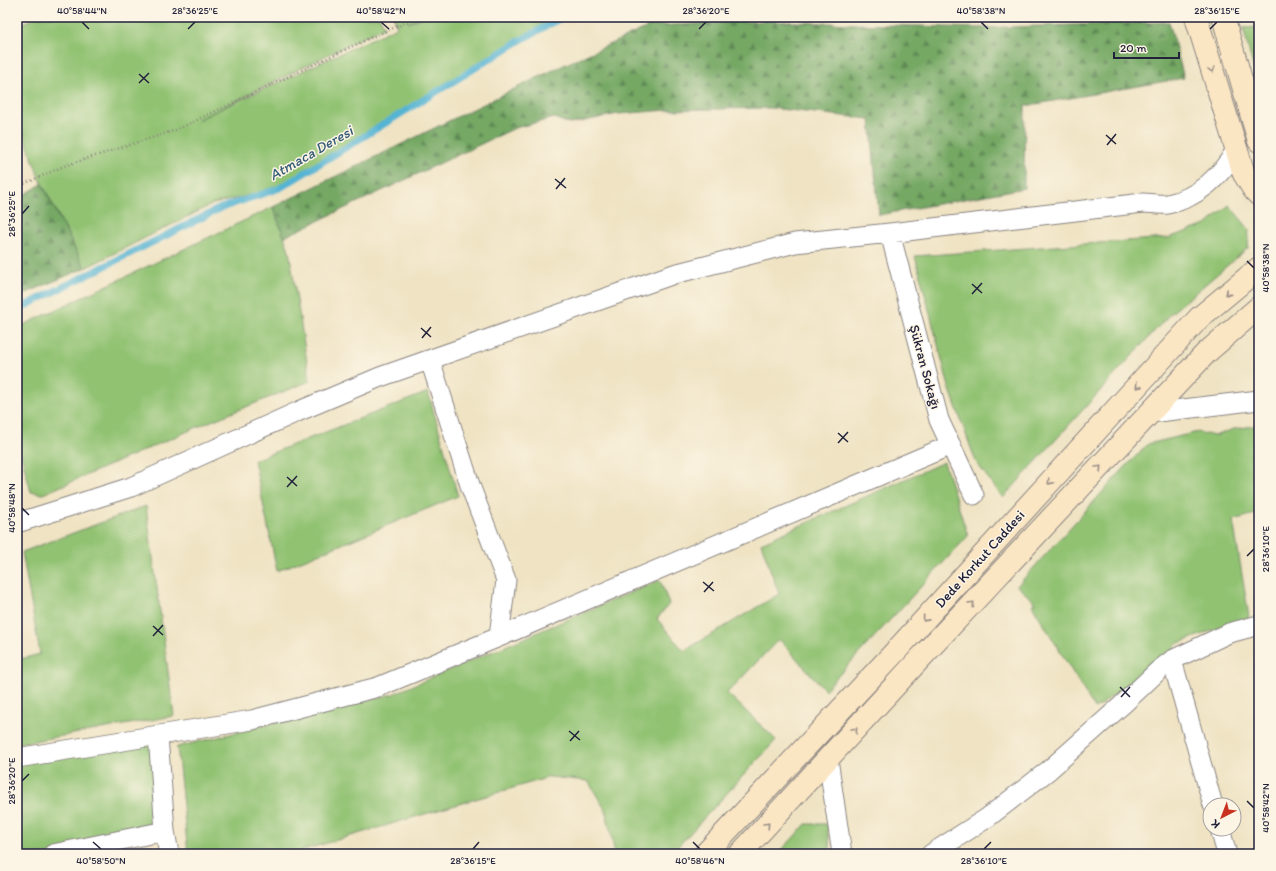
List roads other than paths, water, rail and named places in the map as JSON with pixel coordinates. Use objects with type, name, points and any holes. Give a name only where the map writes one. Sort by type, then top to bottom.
[{"type":"street","points":[[1223,17],[1259,141]]},
{"type":"street","points":[[1196,18],[1244,174],[1259,195]]},
{"type":"street","points":[[17,523],[131,487],[297,412],[380,377],[674,274],[795,243],[1143,203],[1167,204],[1200,191],[1217,178],[1236,150]]},
{"type":"street","name":"Şükran Sokağı","points":[[890,233],[938,420],[974,495]]},
{"type":"street","name":"Dede Korkut Caddesi","points":[[706,854],[894,653],[1199,318],[1259,268]]},
{"type":"street","name":"Dede Korkut Caddesi","points":[[740,854],[1206,353],[1259,307]]},
{"type":"street","points":[[430,360],[470,488],[506,580],[499,637]]},
{"type":"street","points":[[1150,413],[1259,400]]},
{"type":"street","points":[[17,758],[252,720],[378,687],[951,445]]},
{"type":"street","points":[[931,854],[987,818],[1049,770],[1159,670],[1172,660],[1229,633],[1259,625]]},
{"type":"street","points":[[1172,660],[1211,797]]},
{"type":"street","points":[[158,735],[165,831],[169,854]]},
{"type":"street","points":[[828,759],[842,854]]},
{"type":"street","points":[[53,854],[165,831]]},
{"type":"street","points":[[1222,837],[1227,854]]},
{"type":"waterway","name":"Atmaca Deresi","points":[[17,310],[221,208],[280,188],[519,41],[563,17]]}]
